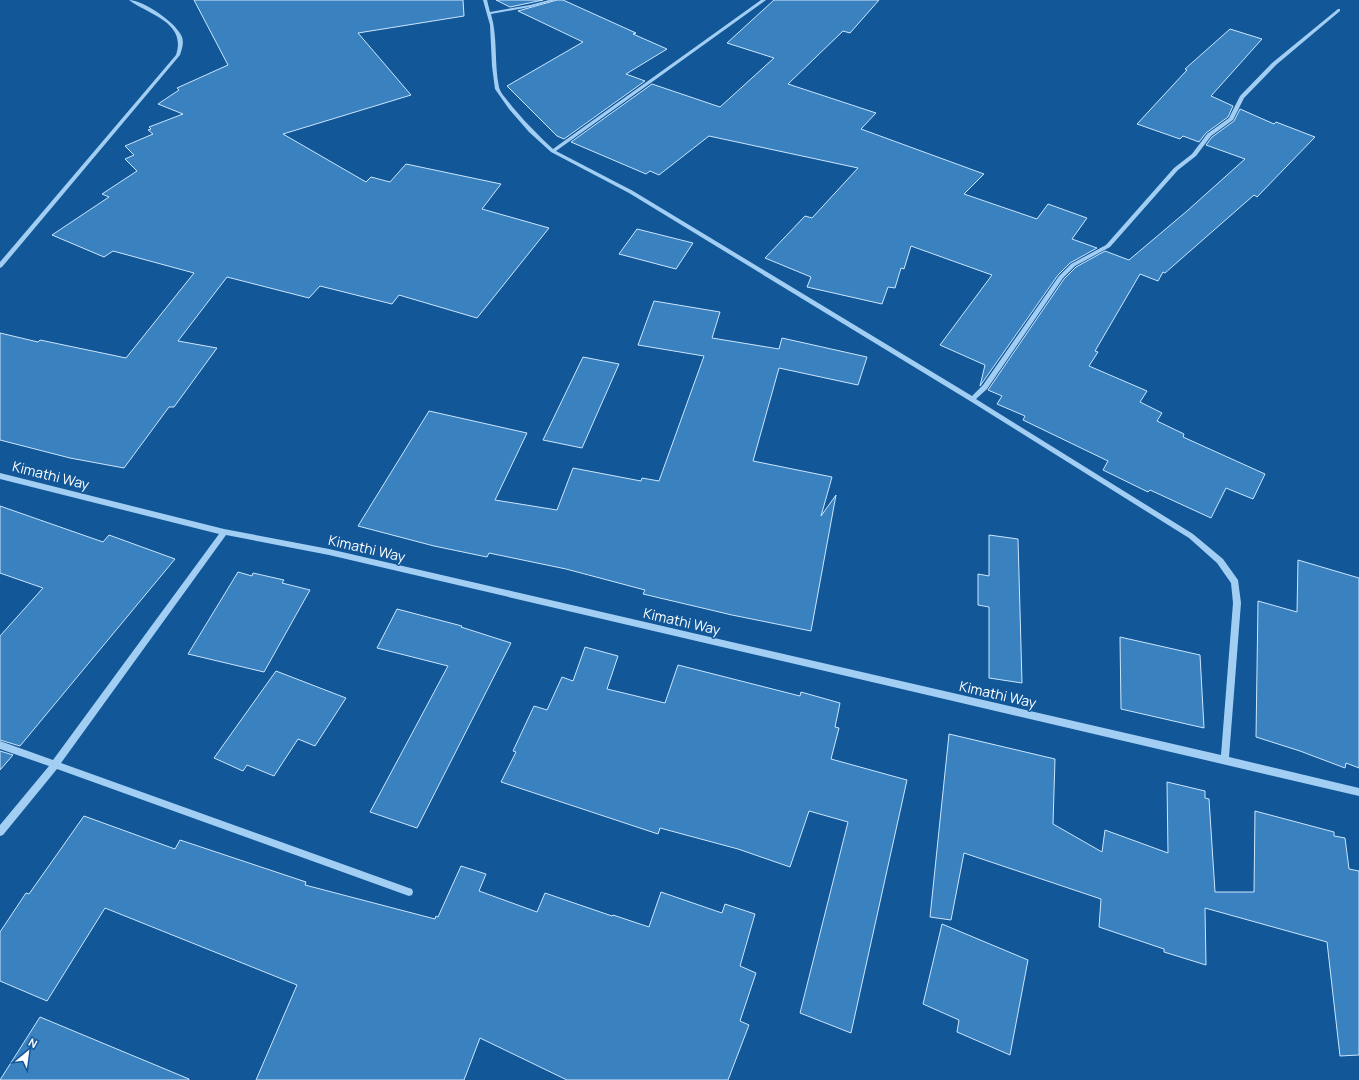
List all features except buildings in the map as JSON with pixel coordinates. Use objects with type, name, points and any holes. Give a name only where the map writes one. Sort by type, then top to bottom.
[{"type":"street","points":[[0,266],[178,55],[181,43],[174,27],[150,10],[131,0]]},
{"type":"street","points":[[485,0],[490,13],[497,88],[511,108],[531,131],[552,151],[631,192],[972,399],[1191,536],[1220,561],[1235,582],[1237,603],[1225,760]]},
{"type":"street","points":[[490,13],[554,0]]},
{"type":"street","points":[[552,151],[764,0]]},
{"type":"street","points":[[972,399],[985,388],[1061,277],[1073,265],[1108,246],[1176,169],[1194,155],[1209,135],[1231,119],[1242,97],[1274,64],[1339,10]]},
{"type":"street","name":"Kimathi Way","points":[[0,476],[224,532],[329,552],[1359,792]]},
{"type":"street","points":[[0,832],[55,765],[224,532]]},
{"type":"street","points":[[0,745],[409,892]]}]
